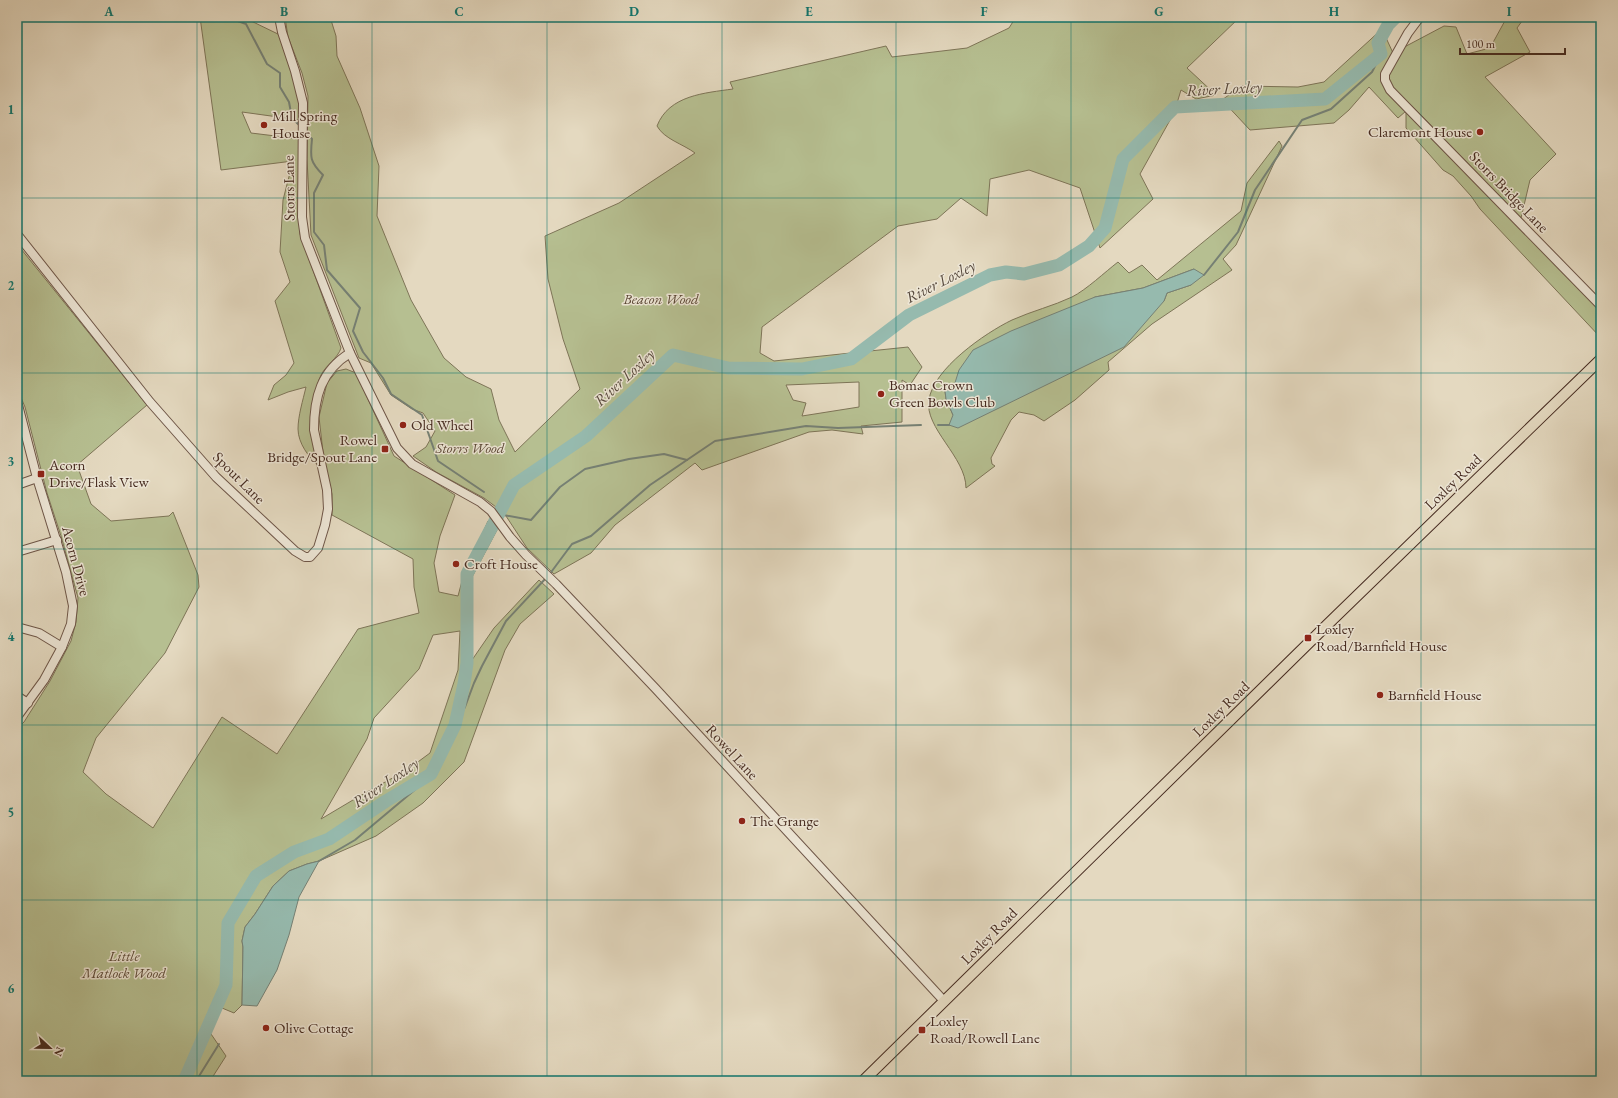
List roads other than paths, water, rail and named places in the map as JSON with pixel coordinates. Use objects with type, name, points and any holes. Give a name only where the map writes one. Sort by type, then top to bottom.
[{"type":"main road","name":"Loxley Road","points":[[863,1081],[1325,627],[1601,360]]},
{"type":"street","name":"Storrs Lane","points":[[279,17],[286,48],[303,103],[303,227],[350,353]]},
{"type":"street","name":"Storrs Bridge Lane","points":[[1420,17],[1408,33],[1385,74],[1385,80],[1390,90],[1601,306]]},
{"type":"street","name":"Spout Lane","points":[[17,234],[150,402],[216,476],[295,551],[305,557],[310,557],[318,548],[328,509],[327,490],[314,430],[318,395],[328,371],[338,361],[350,353]]},
{"type":"street","name":"Rowel Lane","points":[[350,353],[397,448],[403,455],[412,464],[480,502],[491,512],[501,523],[510,537],[656,688],[944,1002]]},
{"type":"street","name":"Acorn Drive","points":[[17,401],[20,424],[70,584],[73,606],[71,624],[62,647],[44,680],[17,717]]},
{"type":"street","points":[[17,485],[37,478]]},
{"type":"street","points":[[17,552],[57,540]]},
{"type":"street","points":[[17,627],[39,633],[62,647]]},
{"type":"street","points":[[17,696],[28,703]]},
{"type":"water","points":[[1194,269],[1204,275],[1191,285],[1167,293],[1164,301],[1124,347],[958,428],[949,425],[953,415],[946,399],[945,391],[953,389],[959,370],[973,350],[1011,331],[1095,297],[1143,288]]},
{"type":"water","points":[[319,861],[299,897],[289,935],[277,970],[257,1006],[242,1005],[242,941],[245,927],[273,886],[289,871]]},
{"type":"waterway","points":[[230,17],[246,24],[267,64],[280,73],[280,87],[289,102],[292,118],[301,127]]},
{"type":"waterway","name":"River Loxley","points":[[184,1081],[226,985],[228,923],[256,876],[294,852],[329,839],[386,801],[431,774],[455,725],[464,684],[467,663],[467,574],[514,485],[586,436],[673,355],[728,368],[802,369],[851,359],[909,315],[990,275],[1006,272],[1024,274],[1059,265],[1089,246],[1105,228],[1123,159],[1175,107],[1325,99],[1381,54],[1378,43],[1388,25],[1396,17]]},
{"type":"waterway","points":[[1204,275],[1238,232],[1255,190],[1302,120],[1331,109],[1372,72],[1381,54]]},
{"type":"waterway","points":[[305,132],[312,139],[311,155],[313,163],[323,175],[314,193],[314,232],[324,245],[327,270],[360,308],[353,331],[363,352],[383,378],[391,394],[422,415],[438,461],[484,492]]},
{"type":"waterway","points":[[549,575],[572,544],[591,536],[650,485],[715,441],[806,426],[838,428],[921,425]]},
{"type":"waterway","points":[[938,425],[949,425]]},
{"type":"waterway","points":[[498,514],[531,520],[560,487],[585,469],[629,459],[664,454],[687,460]]},
{"type":"waterway","points":[[455,725],[465,707],[482,666],[506,621],[546,578]]},
{"type":"waterway","points":[[319,861],[355,840],[417,788],[419,781]]},
{"type":"waterway","points":[[196,1081],[219,1044]]},
{"type":"place","name":"Mill Spring House","points":[[264,125]]},
{"type":"place","name":"Claremont House","points":[[1480,132]]},
{"type":"place","name":"Bomac Crown Green Bowls Club","points":[[881,394]]},
{"type":"place","name":"Old Wheel","points":[[403,425]]},
{"type":"place","name":"Rowel Bridge/Spout Lane","points":[[385,449]]},
{"type":"place","name":"Acorn Drive/Flask View","points":[[41,474]]},
{"type":"place","name":"Croft House","points":[[456,564]]},
{"type":"place","name":"Loxley Road/Barnfield House","points":[[1308,638]]},
{"type":"place","name":"Barnfield House","points":[[1380,695]]},
{"type":"place","name":"The Grange","points":[[742,821]]},
{"type":"place","name":"Olive Cottage","points":[[266,1028]]},
{"type":"place","name":"Loxley Road/Rowell Lane","points":[[922,1030]]},
{"type":"park label","name":"Beacon Wood","points":[[661,299]]},
{"type":"park label","name":"Storrs Wood","points":[[470,448]]},
{"type":"park label","name":"Little Matlock Wood","points":[[124,964]]}]
